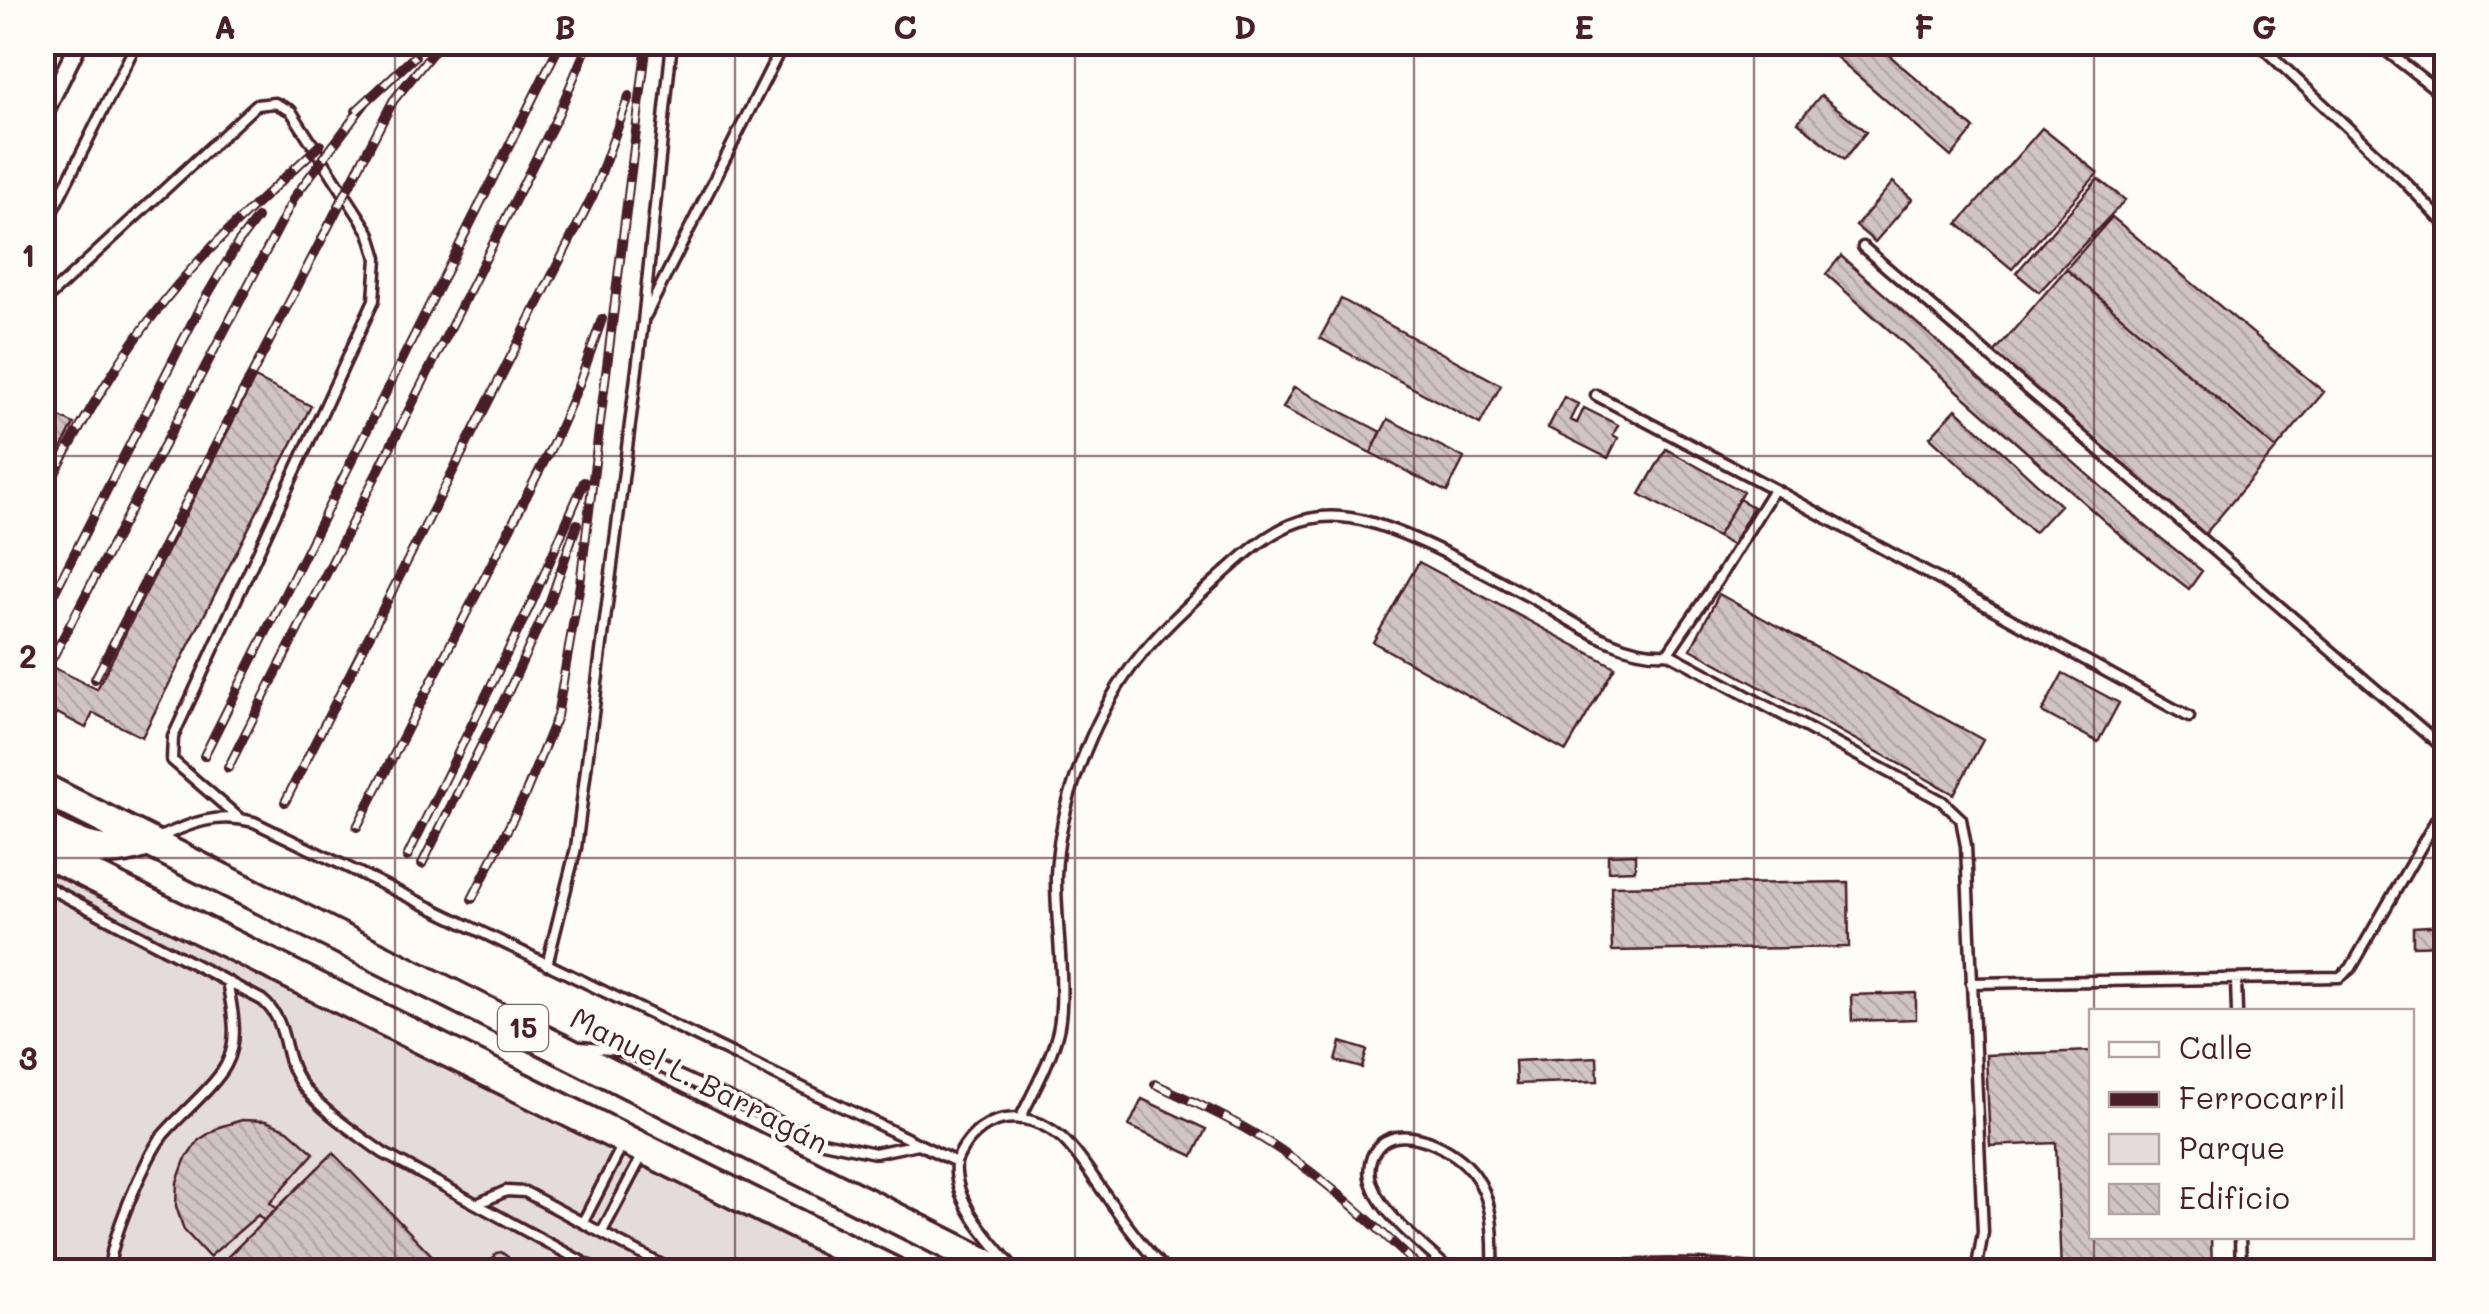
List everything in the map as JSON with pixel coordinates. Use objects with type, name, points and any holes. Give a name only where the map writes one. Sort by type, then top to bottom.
[{"type":"highway","name":"Manuel L. Barragán","points":[[42,788],[1003,1272]]},
{"type":"highway","points":[[42,826],[100,852],[148,842]]},
{"type":"highway","name":"15","points":[[42,851],[893,1272]]},
{"type":"street","points":[[42,118],[79,42]]},
{"type":"lane","points":[[42,232],[137,42]]},
{"type":"lane","points":[[547,965],[576,848],[643,322],[672,42]]},
{"type":"lane","points":[[643,322],[784,42]]},
{"type":"lane","points":[[2257,42],[2446,226]]},
{"type":"lane","points":[[2375,42],[2446,97]]},
{"type":"lane","points":[[42,304],[256,105],[274,103],[291,110],[369,232],[378,258],[374,300],[172,737],[172,760],[239,818]]},
{"type":"lane","points":[[1863,247],[2446,750]]},
{"type":"lane","points":[[1596,395],[2189,717]]},
{"type":"lane","points":[[1668,653],[1774,489]]},
{"type":"lane","points":[[1020,1118],[1058,1032],[1061,830],[1089,746],[1132,666],[1171,620],[1272,533],[1299,520],[1324,515],[1350,517],[1377,524],[1526,595],[1617,644],[1645,654],[1668,653],[1954,809],[1961,819],[1966,846],[1982,1232],[1976,1272]]},
{"type":"lane","points":[[1971,983],[2327,980],[2346,974],[2446,803]]},
{"type":"lane","points":[[148,842],[205,818],[239,818],[271,829],[956,1162]]},
{"type":"lane","points":[[42,884],[272,1008],[280,1019],[297,1077],[337,1117],[383,1153],[583,1267],[601,1272]]},
{"type":"lane","points":[[2236,980],[2236,1009]]},
{"type":"lane","points":[[110,1272],[109,1262],[122,1223],[141,1172],[159,1140],[227,1064],[235,1030],[227,981]]},
{"type":"lane","points":[[561,1047],[602,1048],[643,1059],[797,1132],[850,1150],[876,1152],[918,1144]]},
{"type":"lane","points":[[1017,1272],[972,1214],[958,1188],[956,1162],[972,1135],[984,1124],[1000,1118],[1020,1118],[1046,1127],[1071,1147],[1146,1251],[1168,1272]]},
{"type":"lane","points":[[1451,1272],[1390,1212],[1373,1188],[1372,1159],[1387,1140],[1410,1137],[1433,1143],[1472,1170],[1491,1215],[1493,1272]]},
{"type":"lane","points":[[583,1222],[636,1142]]},
{"type":"lane","points":[[602,1232],[636,1142]]},
{"type":"lane","points":[[477,1204],[514,1190],[533,1195],[675,1272]]},
{"type":"lane","points":[[2240,1239],[2240,1272]]},
{"type":"lane","points":[[1559,1272],[1639,1265],[1709,1265],[1780,1272]]},
{"type":"green space","points":[[42,864],[854,1271],[43,1271]]},
{"type":"building","points":[[1819,42],[1874,42],[1974,129],[1951,157]]},
{"type":"building","points":[[1821,95],[1866,132],[1844,160],[1798,122]]},
{"type":"building","points":[[2042,128],[2098,173],[2012,269],[1958,224]]},
{"type":"building","points":[[2098,179],[2125,200],[2039,292],[2016,273]]},
{"type":"building","points":[[1893,182],[1912,199],[1875,242],[1856,226]]},
{"type":"building","points":[[2112,217],[2324,392],[2276,449],[2066,269]]},
{"type":"building","points":[[1841,256],[2142,523],[2202,571],[2189,589],[2127,541],[1826,274]]},
{"type":"building","points":[[2066,269],[2276,449],[2201,539],[1993,354]]},
{"type":"building","points":[[1341,299],[1501,385],[1480,424],[1320,338]]},
{"type":"building","points":[[255,378],[311,406],[142,737],[93,713],[86,728],[57,713],[42,741],[42,662],[97,689]]},
{"type":"building","points":[[1294,387],[1381,432],[1371,453],[1283,408]]},
{"type":"building","points":[[1564,397],[1578,404],[1570,420],[1577,423],[1584,408],[1618,425],[1613,435],[1618,438],[1608,458],[1548,428]]},
{"type":"building","points":[[42,408],[74,424],[42,485]]},
{"type":"building","points":[[1956,409],[2060,505],[2034,533],[1930,437]]},
{"type":"building","points":[[1388,419],[1464,458],[1447,492],[1371,453]]},
{"type":"building","points":[[1666,449],[1743,492],[1717,537],[1640,494]]},
{"type":"building","points":[[1739,499],[1753,507],[1732,545],[1717,537]]},
{"type":"building","points":[[1419,562],[1615,667],[1566,751],[1373,642]]},
{"type":"building","points":[[1719,594],[1983,740],[1954,794],[1691,649]]},
{"type":"building","points":[[2063,673],[2119,703],[2098,742],[2042,712]]},
{"type":"building","points":[[1635,854],[1635,870],[1608,871],[1608,855]]},
{"type":"building","points":[[1848,882],[1849,947],[1612,951],[1611,886]]},
{"type":"building","points":[[2445,925],[2446,945],[2413,946],[2413,927]]},
{"type":"building","points":[[2439,990],[2446,990],[2446,1017],[2440,1018]]},
{"type":"building","points":[[1916,993],[1916,1019],[1852,1021],[1851,995]]},
{"type":"building","points":[[1341,1042],[1367,1050],[1362,1068],[1336,1061]]},
{"type":"building","points":[[2089,1051],[2089,1239],[2211,1239],[2212,1272],[2061,1272],[2056,1143],[1990,1146],[1986,1055]]},
{"type":"building","points":[[1597,1057],[1598,1081],[1516,1084],[1515,1061]]},
{"type":"building","points":[[1142,1099],[1206,1129],[1193,1156],[1129,1126]]},
{"type":"building","points":[[242,1120],[266,1121],[288,1130],[314,1153],[270,1203],[277,1209],[264,1221],[258,1215],[209,1257],[184,1230],[176,1206],[177,1182],[185,1160],[199,1140],[219,1127]]},
{"type":"building","points":[[333,1153],[448,1272],[212,1272],[268,1217]]},
{"type":"building","points":[[496,1253],[508,1257],[506,1266],[516,1272],[486,1272]]},
{"type":"building","points":[[2312,1263],[2313,1272],[2247,1272],[2247,1265]]},
{"type":"railway","points":[[95,679],[393,101],[441,42]]},
{"type":"railway","points":[[204,756],[561,42]]},
{"type":"railway","points":[[228,768],[557,117],[589,42]]},
{"type":"railway","points":[[472,899],[524,797],[557,716],[580,584],[647,42]]},
{"type":"railway","points":[[356,111],[415,56]]},
{"type":"railway","points":[[285,802],[593,195],[629,96]]},
{"type":"railway","points":[[52,659],[295,196],[366,102]]},
{"type":"railway","points":[[42,498],[108,381],[166,299],[220,240],[320,145]]},
{"type":"railway","points":[[42,617],[199,309],[257,218]]},
{"type":"railway","points":[[357,827],[553,444],[602,319]]},
{"type":"railway","points":[[407,857],[532,602],[584,482]]},
{"type":"railway","points":[[422,864],[550,601],[577,524]]},
{"type":"railway","points":[[1155,1084],[1277,1148],[1344,1199],[1424,1272]]}]
